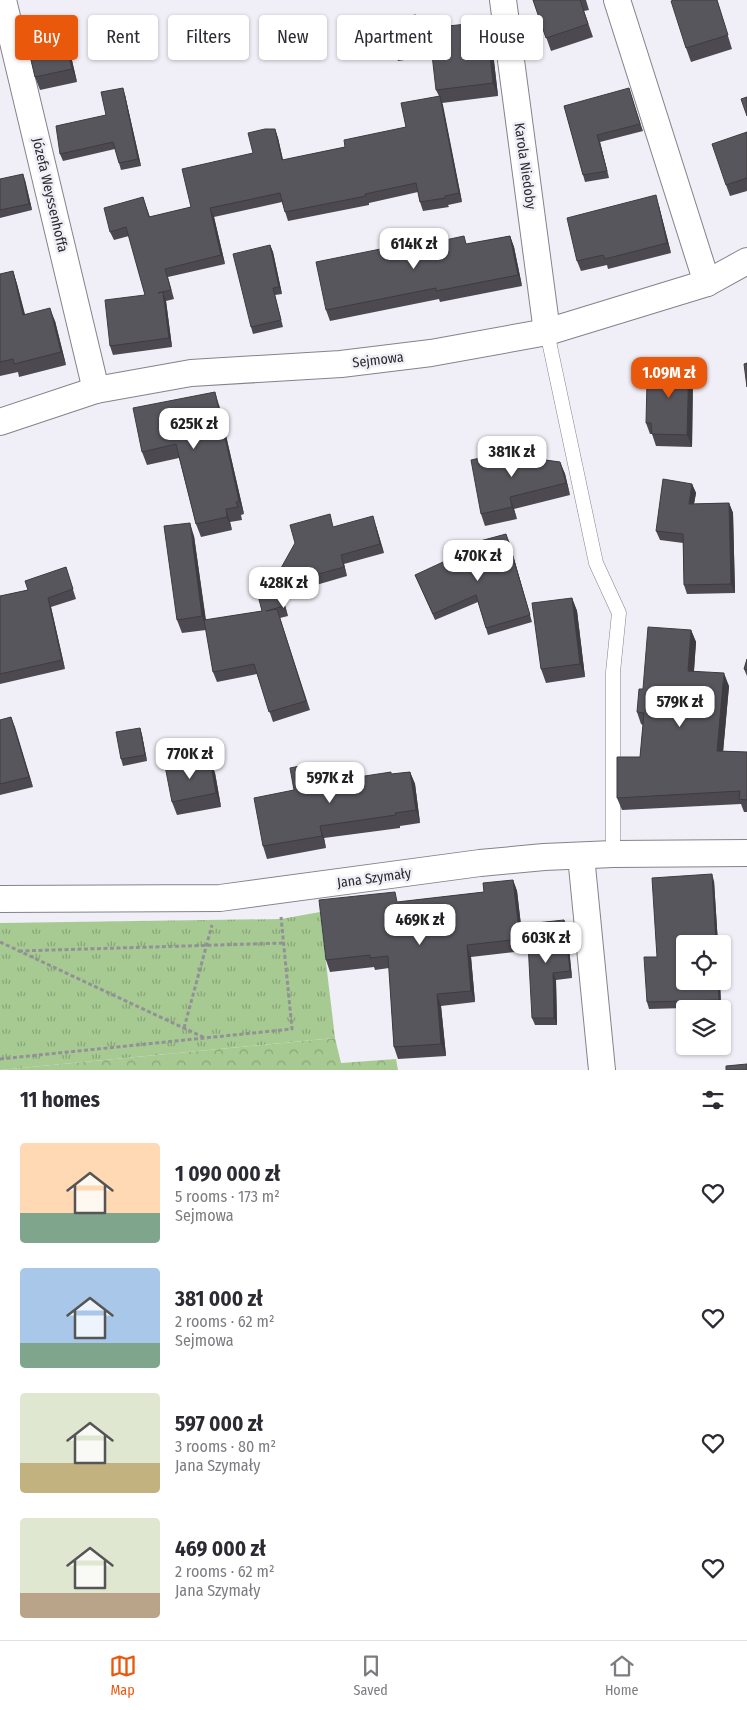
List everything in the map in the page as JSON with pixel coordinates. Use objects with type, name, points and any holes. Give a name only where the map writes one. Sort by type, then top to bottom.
[{"type":"street","name":"Józefa Weyssenhoffa","points":[[3,0],[96,390]]},
{"type":"street","name":"Karola Niedoby","points":[[503,0],[547,332]]},
{"type":"street","points":[[617,0],[707,283]]},
{"type":"street","name":"Sejmowa","points":[[0,422],[96,390],[191,373],[341,364],[430,353],[547,332],[707,283],[747,261]]},
{"type":"street","name":"Jana Szymały","points":[[0,898],[220,898],[480,863],[544,857],[613,854],[747,853]]},
{"type":"street","points":[[581,856],[602,1070]]},
{"type":"lane","points":[[547,332],[596,563],[619,613],[613,672],[613,854]]},
{"type":"path","points":[[0,1059],[292,1029],[280,891]]},
{"type":"path","points":[[184,1028],[220,898]]},
{"type":"path","points":[[0,942],[206,1039]]},
{"type":"path","points":[[18,951],[284,944]]},
{"type":"green space","points":[[320,912],[335,1038],[0,1070],[0,923],[281,919]]},
{"type":"green space","points":[[335,1038],[341,1063],[396,1059],[398,1070],[0,1070]]},
{"type":"building","points":[[533,0],[580,0],[588,24],[546,38],[543,29],[543,15],[538,15]]},
{"type":"building","points":[[717,0],[728,35],[686,48],[671,1]]},
{"type":"building","points":[[461,25],[461,60],[490,60],[493,83],[436,90],[433,60],[451,60],[451,26]]},
{"type":"building","points":[[31,60],[70,60],[72,69],[35,77]]},
{"type":"building","points":[[123,88],[138,159],[119,163],[113,142],[60,154],[56,126],[106,115],[101,92]]},
{"type":"building","points":[[629,88],[640,124],[597,135],[607,171],[583,175],[564,106]]},
{"type":"building","points":[[440,96],[459,193],[445,196],[445,198],[420,202],[416,183],[365,194],[366,196],[285,212],[280,193],[210,208],[221,255],[165,269],[171,290],[158,293],[163,292],[169,338],[110,346],[105,300],[145,295],[126,227],[110,232],[104,208],[143,197],[149,217],[191,207],[182,169],[253,153],[248,133],[275,129],[282,160],[345,147],[344,140],[406,127],[401,103]]},
{"type":"building","points":[[747,97],[747,116],[741,99]]},
{"type":"building","points":[[747,132],[747,178],[726,185],[712,144]]},
{"type":"building","points":[[23,174],[29,204],[0,210],[0,179]]},
{"type":"building","points":[[656,195],[667,243],[605,259],[603,255],[577,261],[567,218]]},
{"type":"building","points":[[464,236],[466,244],[510,236],[518,275],[436,291],[436,288],[326,310],[316,262],[435,238],[436,242]]},
{"type":"building","points":[[270,245],[279,287],[273,288],[281,320],[251,327],[233,254]]},
{"type":"building","points":[[13,271],[23,315],[50,308],[61,352],[14,364],[13,359],[0,362],[0,274]]},
{"type":"building","points":[[656,362],[689,362],[687,435],[652,434],[651,423],[646,423],[647,381],[655,381]]},
{"type":"building","points":[[747,363],[747,387],[744,364]]},
{"type":"building","points":[[215,392],[239,501],[236,502],[238,507],[226,509],[227,517],[196,524],[176,444],[142,452],[133,408]]},
{"type":"building","points":[[516,450],[516,456],[560,462],[566,483],[510,497],[512,507],[481,514],[471,460]]},
{"type":"building","points":[[663,479],[692,484],[689,504],[729,503],[731,584],[684,585],[683,534],[656,531]]},
{"type":"building","points":[[330,514],[333,527],[373,516],[380,544],[341,555],[344,567],[278,585],[284,606],[266,611],[277,609],[306,701],[269,712],[254,664],[213,672],[204,620],[262,611],[254,580],[275,574],[276,577],[295,543],[290,525]]},
{"type":"building","points":[[190,523],[202,616],[177,620],[164,526]]},
{"type":"building","points":[[506,534],[530,615],[486,628],[476,595],[433,614],[415,575],[471,549],[469,544]]},
{"type":"building","points":[[66,567],[73,589],[48,598],[62,660],[0,674],[0,596],[28,590],[25,581]]},
{"type":"building","points":[[572,598],[580,664],[541,669],[532,603]]},
{"type":"building","points":[[648,627],[691,630],[688,671],[724,673],[717,751],[747,752],[747,800],[739,799],[740,791],[617,798],[617,757],[640,757],[644,713],[637,712],[639,689],[643,689]]},
{"type":"building","points":[[747,659],[747,670],[744,669]]},
{"type":"building","points":[[11,717],[29,777],[0,784],[0,720]]},
{"type":"building","points":[[140,728],[145,755],[121,759],[116,732]]},
{"type":"building","points":[[210,760],[216,793],[172,802],[165,766]]},
{"type":"building","points":[[315,763],[319,783],[391,772],[391,774],[410,772],[416,810],[395,813],[396,815],[320,826],[322,836],[263,846],[254,798],[294,790],[290,768]]},
{"type":"building","points":[[712,874],[715,935],[676,935],[676,990],[718,990],[719,1000],[647,1002],[644,957],[657,957],[652,878]]},
{"type":"building","points":[[513,880],[520,939],[467,945],[471,991],[437,994],[441,1044],[394,1047],[388,956],[370,958],[370,955],[326,960],[319,900],[395,892],[397,902],[484,892],[483,883]]},
{"type":"building","points":[[564,920],[570,971],[553,973],[554,1018],[532,1018],[527,924]]},
{"type":"building","points":[[747,1064],[747,1070],[726,1070],[726,1066]]}]
